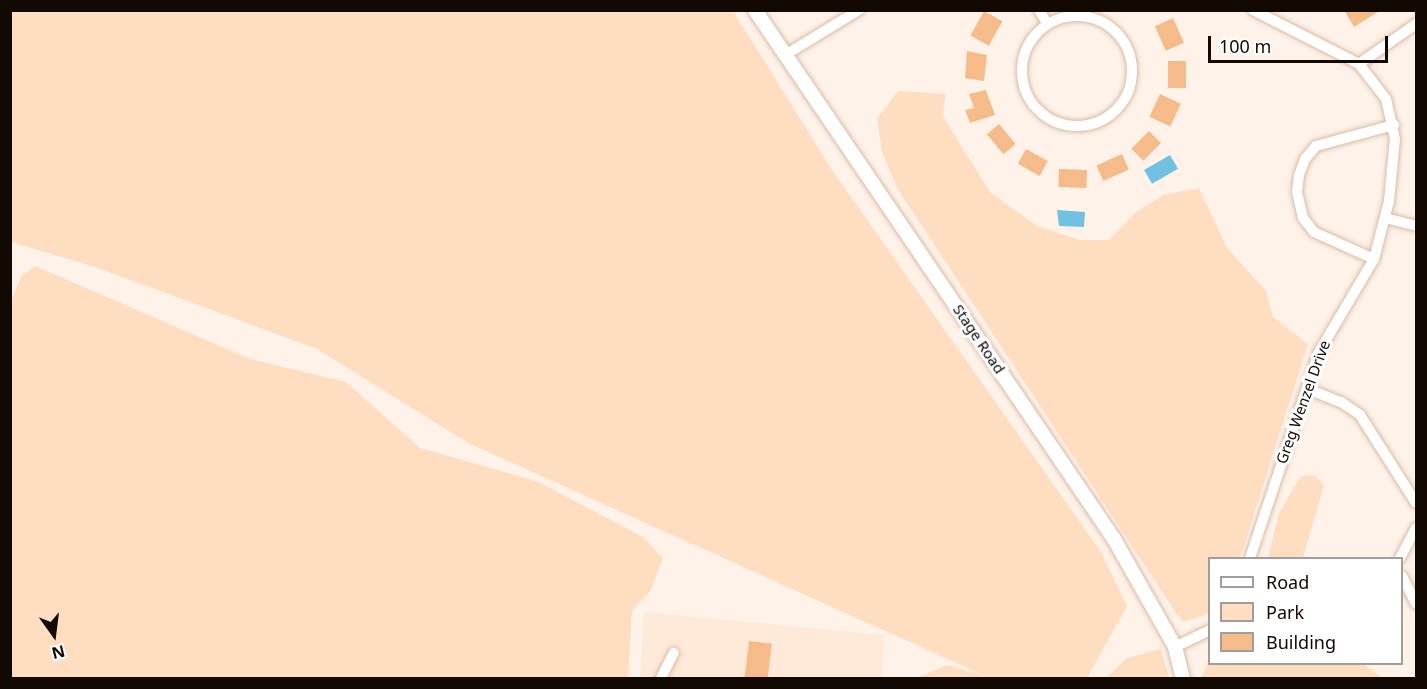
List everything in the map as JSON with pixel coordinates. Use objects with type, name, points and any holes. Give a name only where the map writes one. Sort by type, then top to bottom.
[{"type":"street","name":"Stage Road","points":[[755,10],[1114,539],[1175,647],[1183,678]]},
{"type":"street","points":[[785,56],[859,10]]},
{"type":"street","points":[[1039,10],[1047,23]]},
{"type":"street","name":"Greg Wenzel Drive","points":[[1250,557],[1330,330],[1363,283],[1374,259],[1395,162],[1394,126],[1378,84],[1359,64],[1253,10]]},
{"type":"street","points":[[1067,19],[1094,20],[1114,30],[1122,40],[1129,53],[1132,87],[1114,112],[1084,126],[1069,126],[1051,120],[1032,102],[1022,65],[1025,51],[1047,23],[1067,19]]},
{"type":"street","points":[[1359,64],[1416,24]]},
{"type":"street","points":[[1374,259],[1314,232],[1303,218],[1297,192],[1299,176],[1305,159],[1316,146],[1394,126]]},
{"type":"street","points":[[1384,218],[1416,226]]},
{"type":"street","points":[[1308,389],[1341,402],[1360,415],[1416,503]]},
{"type":"street","points":[[1401,557],[1416,528]]},
{"type":"street","points":[[1403,580],[1416,604]]},
{"type":"street","points":[[1175,647],[1208,630]]},
{"type":"street","points":[[660,678],[674,653]]},
{"type":"shaded area","points":[[644,612],[884,635],[882,678],[640,678]]},
{"type":"green space","points":[[10,11],[733,11],[832,170],[1101,552],[1127,606],[1087,678],[916,678],[947,665],[983,675],[468,443],[317,349],[98,268],[11,242]]},
{"type":"green space","points":[[898,91],[946,94],[942,115],[990,192],[1037,226],[1080,240],[1109,240],[1135,213],[1163,195],[1199,188],[1227,248],[1266,291],[1273,317],[1308,344],[1240,557],[1208,557],[1208,614],[1183,622],[1174,610],[897,188],[882,152],[877,119]]},
{"type":"green space","points":[[35,266],[250,359],[346,382],[420,448],[539,482],[643,537],[663,558],[651,590],[632,611],[628,678],[11,678],[11,302],[21,276]]},
{"type":"green space","points":[[1314,475],[1324,485],[1303,557],[1268,557],[1279,513],[1301,476]]},
{"type":"green space","points":[[1161,649],[1169,678],[1106,678],[1127,658]]},
{"type":"green space","points":[[1208,661],[1208,665],[1365,665],[1382,678],[1201,678]]},
{"type":"water","points":[[1170,155],[1178,169],[1152,184],[1144,170]]},
{"type":"water","points":[[1057,210],[1085,212],[1084,227],[1059,226]]},
{"type":"building","points":[[1344,10],[1381,10],[1354,27]]},
{"type":"building","points":[[984,11],[1002,21],[989,46],[970,35]]},
{"type":"building","points":[[1173,18],[1184,43],[1166,51],[1155,26]]},
{"type":"building","points":[[967,51],[987,55],[984,81],[965,78]]},
{"type":"building","points":[[1168,61],[1186,61],[1186,88],[1168,88]]},
{"type":"building","points":[[986,90],[995,115],[970,123],[965,110],[974,108],[969,94]]},
{"type":"building","points":[[1160,94],[1181,104],[1170,126],[1149,117]]},
{"type":"building","points":[[999,124],[1016,144],[1003,154],[987,134]]},
{"type":"building","points":[[1149,131],[1161,143],[1143,161],[1131,149]]},
{"type":"building","points":[[1026,149],[1048,161],[1040,176],[1018,164]]},
{"type":"building","points":[[1122,154],[1129,170],[1103,181],[1096,165]]},
{"type":"building","points":[[1059,169],[1087,170],[1086,188],[1058,187]]},
{"type":"building","points":[[749,641],[772,644],[768,678],[744,678]]}]
